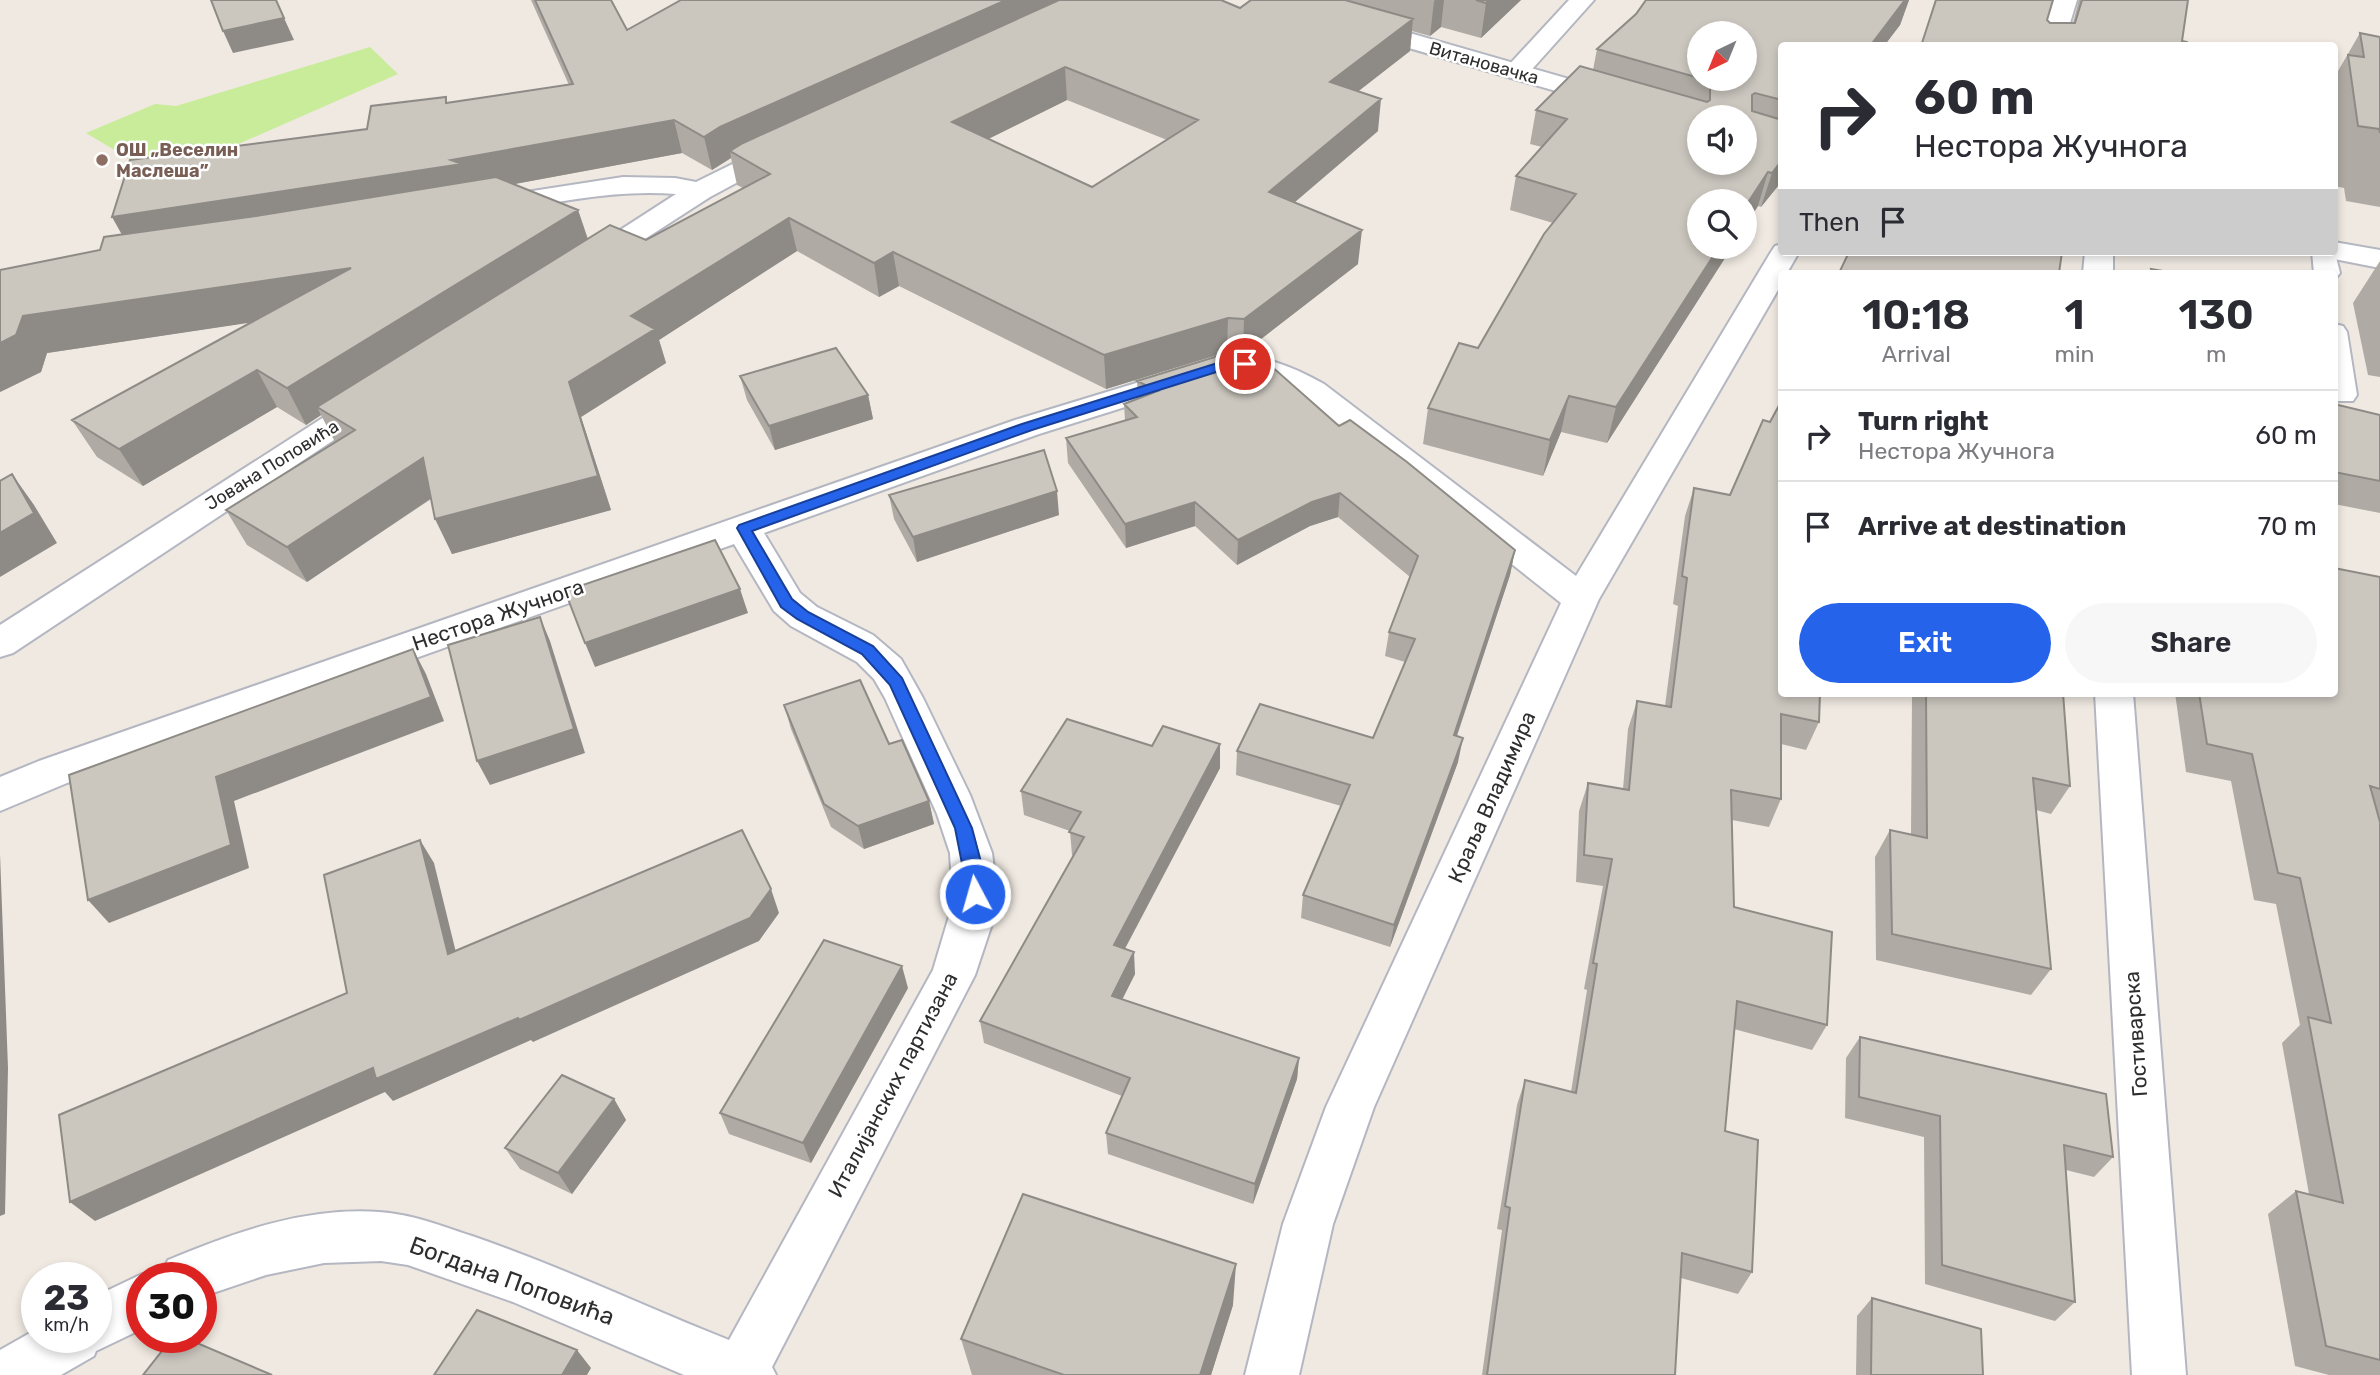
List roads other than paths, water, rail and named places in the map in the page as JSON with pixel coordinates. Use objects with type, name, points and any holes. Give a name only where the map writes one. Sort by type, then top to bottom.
[{"type":"street","name":"Витановачка","points":[[1270,0],[1687,122]]},
{"type":"street","points":[[1516,72],[1582,0]]},
{"type":"street","points":[[2052,42],[2065,0]]},
{"type":"street","points":[[568,276],[700,191],[756,159],[803,138]]},
{"type":"street","points":[[462,211],[625,186],[668,184],[700,191]]},
{"type":"street","points":[[2338,252],[2380,259]]},
{"type":"street","name":"Краља Владимира","points":[[1272,1375],[1308,1224],[1350,1107],[1581,599],[1783,256]]},
{"type":"street","name":"Нестора Жучнога","points":[[0,795],[53,772],[1027,427],[1228,364],[1245,364],[1274,370],[1313,391],[1581,599]]},
{"type":"street","name":"Јована Поповића","points":[[0,643],[395,386]]},
{"type":"street","name":"Италијанских партизана","points":[[744,528],[787,603],[803,615],[867,650],[896,682],[963,828],[973,866],[975,894],[970,923],[953,975],[745,1373]]},
{"type":"street","name":"Гостиварска","points":[[2113,697],[2159,1375]]},
{"type":"street","name":"Богдана Поповића","points":[[217,1264],[300,1242],[351,1238],[408,1240],[523,1280],[745,1373]]},
{"type":"street","points":[[9,1375],[47,1353]]},
{"type":"lane","points":[[2338,360],[2343,395]]},
{"type":"place","name":"ОШ „Веселин Маслеша”","points":[[102,160]]}]
